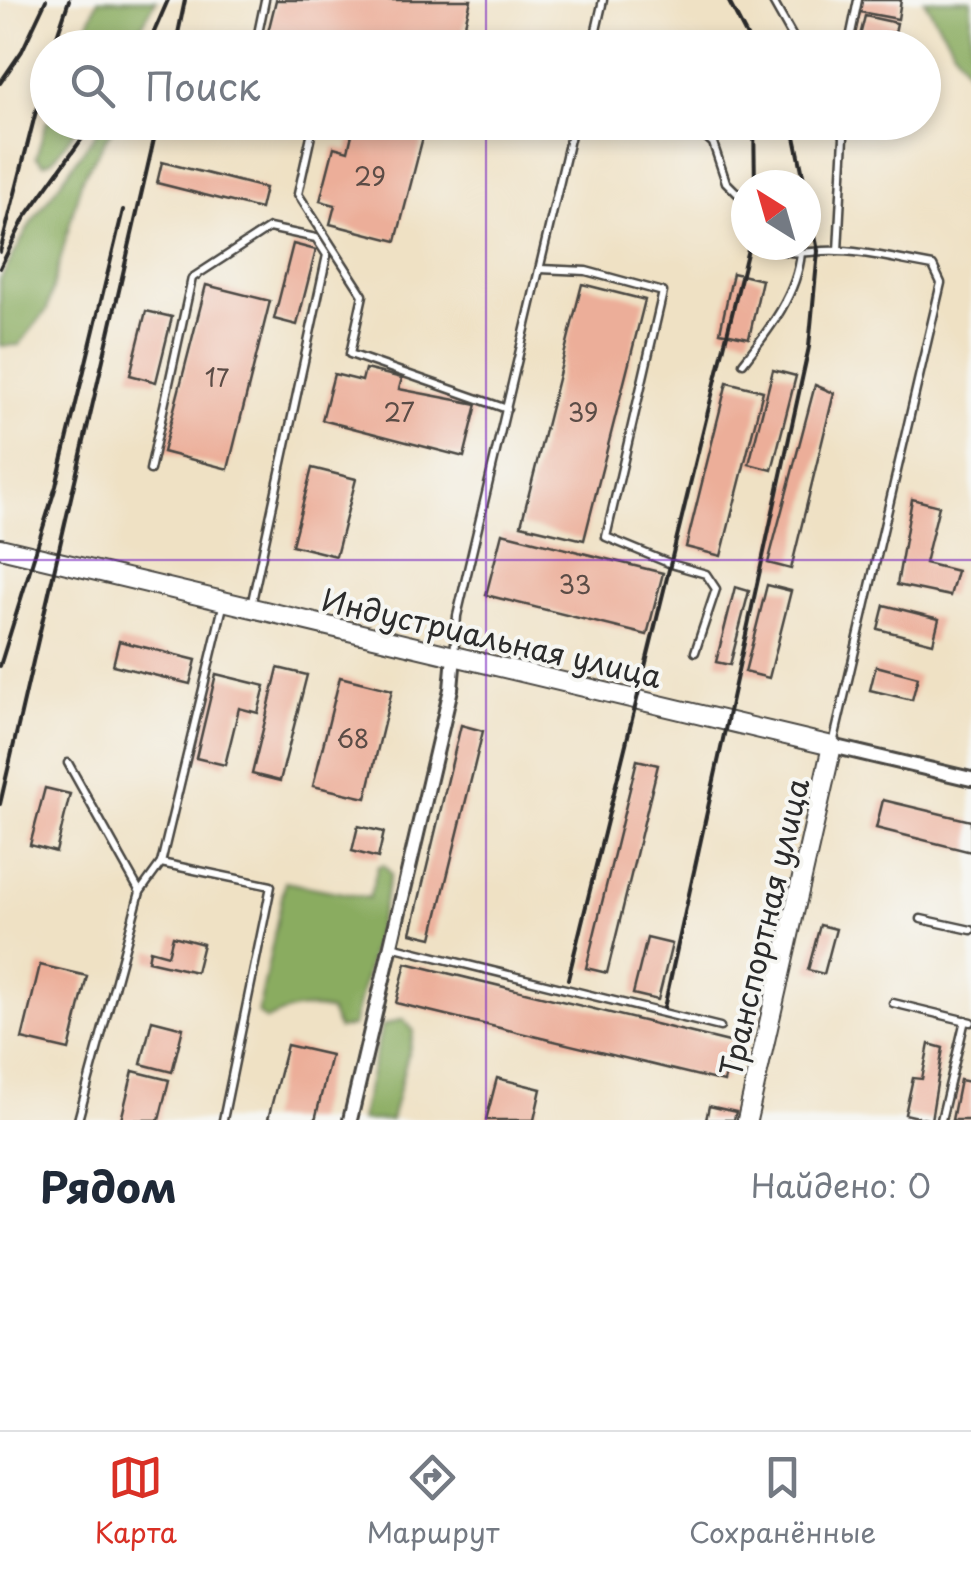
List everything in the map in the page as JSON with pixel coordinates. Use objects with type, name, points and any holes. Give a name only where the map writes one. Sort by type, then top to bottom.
[{"type":"street","name":"Индустриальная улица","points":[[0,548],[971,779]]},
{"type":"street","points":[[350,1120],[451,689],[454,656]]},
{"type":"street","name":"Транспортная улица","points":[[747,1120],[832,746]]},
{"type":"lane","points":[[259,30],[265,0]]},
{"type":"lane","points":[[596,30],[604,0]]},
{"type":"lane","points":[[772,0],[789,30]]},
{"type":"lane","points":[[852,30],[858,0]]},
{"type":"lane","points":[[310,140],[298,194],[363,296],[350,354],[507,409]]},
{"type":"lane","points":[[454,656],[458,616],[570,140]]},
{"type":"lane","points":[[710,140],[731,187]]},
{"type":"lane","points":[[838,250],[844,140]]},
{"type":"lane","points":[[150,470],[192,278],[269,228],[316,238],[327,255],[250,608]]},
{"type":"lane","points":[[821,252],[838,250],[932,266],[942,283],[832,746]]},
{"type":"lane","points":[[743,363],[773,323],[796,280],[800,260]]},
{"type":"lane","points":[[540,269],[586,271],[662,292],[606,537],[706,574],[716,589],[695,652]]},
{"type":"lane","points":[[78,1120],[140,892],[161,864],[224,601]]},
{"type":"lane","points":[[68,763],[140,892]]},
{"type":"lane","points":[[161,864],[271,886],[223,1120]]},
{"type":"lane","points":[[921,919],[971,930]]},
{"type":"lane","points":[[391,946],[720,1027]]},
{"type":"lane","points":[[893,1003],[968,1021],[941,1120]]},
{"type":"green space","points":[[98,0],[156,0],[139,30],[85,30]]},
{"type":"green space","points":[[924,0],[971,0],[971,77]]},
{"type":"green space","points":[[41,140],[68,140],[53,160],[44,164],[36,157]]},
{"type":"green space","points":[[91,140],[105,140],[82,178],[47,310],[19,345],[0,346],[0,280],[31,223]]},
{"type":"green space","points":[[384,865],[391,874],[353,1026],[338,1029],[330,1011],[313,1008],[289,1011],[266,1020],[258,1013],[285,882],[369,898],[378,866]]},
{"type":"green space","points":[[403,1019],[414,1031],[391,1120],[360,1120],[382,1026]]},
{"type":"building","points":[[276,0],[471,0],[464,30],[268,30]]},
{"type":"building","points":[[858,0],[901,0],[898,19],[860,12],[856,30],[852,30]]},
{"type":"building","points":[[865,16],[897,23],[896,30],[862,30]]},
{"type":"building","points":[[351,140],[422,140],[396,241],[330,224],[335,205],[320,201],[334,147],[348,151]]},
{"type":"building","points":[[162,162],[265,188],[260,209],[157,183]]},
{"type":"building","points":[[293,244],[316,250],[297,325],[274,319]]},
{"type":"building","points":[[733,273],[762,280],[749,338],[720,332]]},
{"type":"building","points":[[582,284],[645,300],[584,540],[521,525]]},
{"type":"building","points":[[206,285],[270,301],[228,469],[163,452]]},
{"type":"building","points":[[146,311],[172,317],[156,382],[130,375]]},
{"type":"building","points":[[365,369],[402,378],[399,389],[477,404],[464,457],[322,420],[334,374],[362,381]]},
{"type":"building","points":[[773,370],[796,376],[772,470],[749,464]]},
{"type":"building","points":[[727,382],[763,391],[721,556],[686,547]]},
{"type":"building","points":[[815,385],[834,393],[791,569],[768,563]]},
{"type":"building","points":[[312,468],[356,479],[336,556],[292,545]]},
{"type":"building","points":[[912,499],[939,506],[925,563],[957,571],[950,596],[897,585]]},
{"type":"building","points":[[502,533],[663,573],[647,635],[486,595]]},
{"type":"building","points":[[767,585],[791,591],[769,678],[745,672]]},
{"type":"building","points":[[735,587],[749,591],[730,665],[716,662]]},
{"type":"building","points":[[884,605],[939,619],[933,643],[878,629]]},
{"type":"building","points":[[119,641],[196,660],[190,684],[113,665]]},
{"type":"building","points":[[876,666],[918,677],[912,700],[870,690]]},
{"type":"building","points":[[278,668],[307,675],[280,781],[252,774]]},
{"type":"building","points":[[216,674],[265,686],[258,713],[239,708],[225,765],[196,758]]},
{"type":"building","points":[[340,677],[392,690],[366,798],[313,786]]},
{"type":"building","points":[[461,725],[483,731],[432,938],[411,933]]},
{"type":"building","points":[[637,760],[658,765],[607,973],[586,968]]},
{"type":"building","points":[[45,788],[70,794],[56,852],[30,845]]},
{"type":"building","points":[[883,800],[971,821],[971,852],[876,828]]},
{"type":"building","points":[[358,826],[384,832],[378,858],[352,851]]},
{"type":"building","points":[[820,925],[836,929],[824,974],[808,970]]},
{"type":"building","points":[[173,936],[203,944],[196,972],[148,961],[150,950],[168,955]]},
{"type":"building","points":[[647,938],[672,944],[658,1000],[633,994]]},
{"type":"building","points":[[406,963],[733,1043],[724,1082],[396,1003]]},
{"type":"building","points":[[40,965],[87,976],[69,1050],[22,1039]]},
{"type":"building","points":[[152,1020],[183,1028],[172,1072],[141,1064]]},
{"type":"building","points":[[929,1044],[943,1048],[931,1120],[905,1114],[913,1078],[922,1079]]},
{"type":"building","points":[[287,1045],[331,1055],[315,1120],[268,1119]]},
{"type":"building","points":[[133,1071],[169,1080],[159,1120],[121,1120]]},
{"type":"building","points":[[497,1078],[541,1089],[534,1120],[486,1120]]},
{"type":"building","points":[[960,1080],[971,1082],[971,1120],[952,1120]]},
{"type":"building","points":[[709,1106],[736,1112],[734,1120],[706,1120]]},
{"type":"railway","points":[[32,30],[46,0]]},
{"type":"railway","points":[[59,30],[69,0]]},
{"type":"railway","points":[[155,30],[168,0]]},
{"type":"railway","points":[[179,30],[185,0]]},
{"type":"railway","points":[[728,0],[744,30]]},
{"type":"railway","points":[[0,83],[30,34]]},
{"type":"railway","points":[[0,252],[30,134]]},
{"type":"railway","points":[[0,268],[24,219],[81,140]]},
{"type":"railway","points":[[0,804],[154,140]]},
{"type":"railway","points":[[754,140],[755,170]]},
{"type":"railway","points":[[796,140],[802,170]]},
{"type":"railway","points":[[0,666],[56,486],[123,210]]},
{"type":"railway","points":[[568,979],[745,260]]},
{"type":"railway","points":[[664,1008],[809,347],[817,260]]}]
